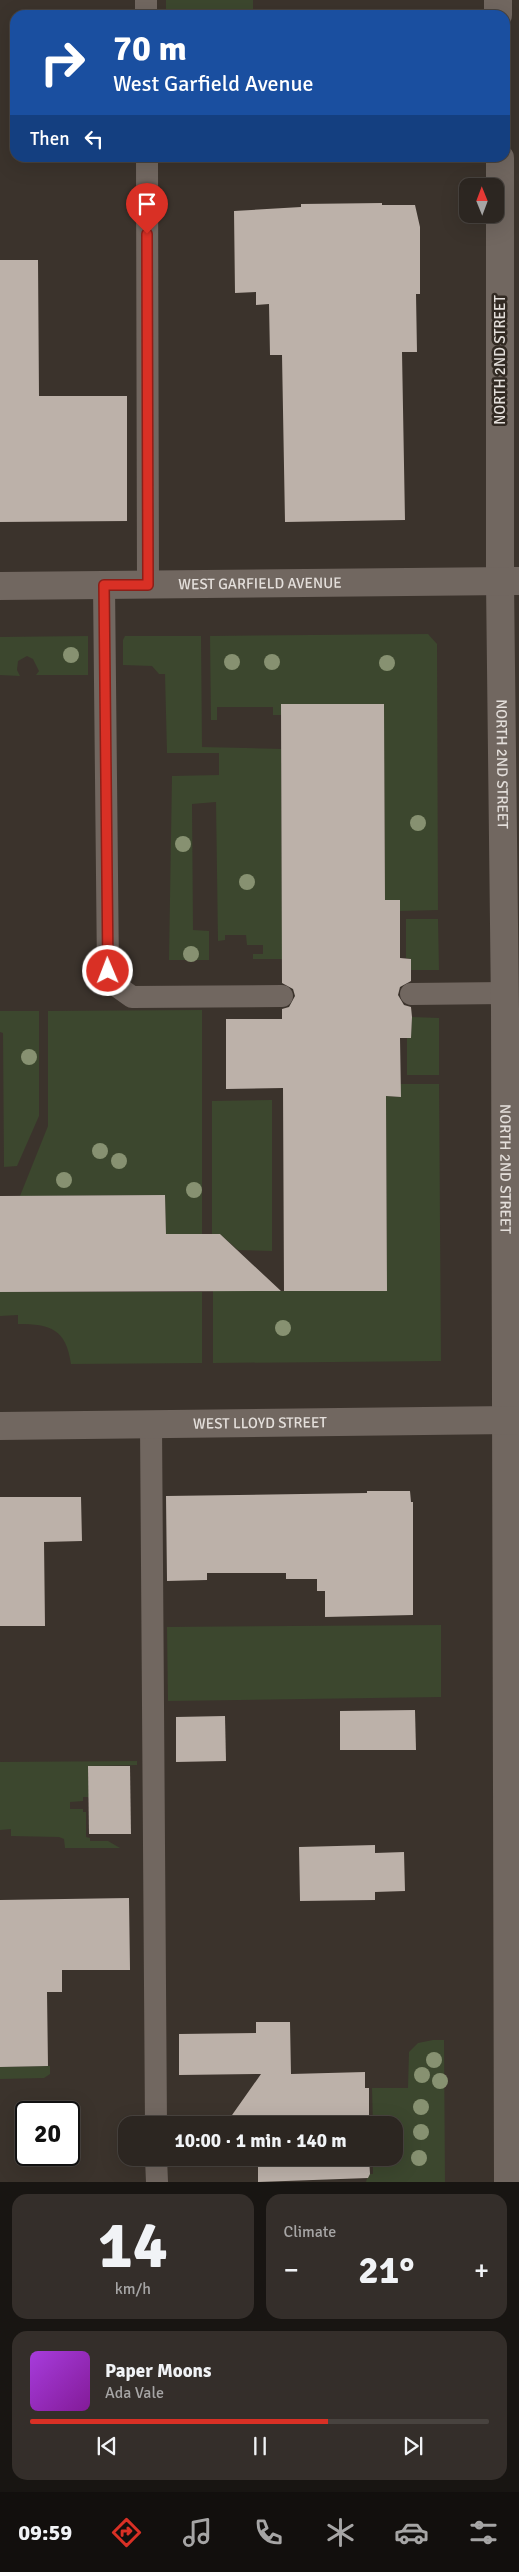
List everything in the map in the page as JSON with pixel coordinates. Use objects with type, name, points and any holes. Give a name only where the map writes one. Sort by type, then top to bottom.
[{"type":"street","name":"NORTH 2ND STREET","points":[[500,162],[510,582],[505,993],[512,1420],[508,2182]]},
{"type":"street","name":"WEST GARFIELD AVENUE","points":[[0,586],[510,582]]},
{"type":"street","name":"WEST LLOYD STREET","points":[[0,1426],[512,1420]]},
{"type":"lane","points":[[147,162],[148,585]]},
{"type":"lane","points":[[104,585],[108,962],[111,980],[132,997],[282,996]]},
{"type":"lane","points":[[411,994],[505,993]]},
{"type":"lane","points":[[151,1425],[156,2116]]},
{"type":"lane","points":[[156,2166],[156,2182]]},
{"type":"green space","points":[[166,0],[253,0],[253,10],[166,10]]},
{"type":"green space","points":[[428,634],[437,644],[438,910],[400,911],[400,900],[385,900],[384,704],[281,704],[281,715],[273,715],[273,707],[217,707],[217,720],[211,720],[210,636]]},
{"type":"green space","points":[[88,636],[88,675],[36,675],[39,671],[33,659],[27,656],[18,661],[17,670],[20,676],[0,675],[0,637]]},
{"type":"green space","points":[[125,636],[201,636],[202,747],[281,749],[282,959],[253,959],[253,954],[263,954],[263,945],[247,945],[246,935],[225,935],[225,940],[218,941],[216,802],[192,804],[193,930],[209,931],[209,960],[169,960],[172,776],[219,775],[219,753],[167,753],[165,674],[159,674],[152,666],[123,665],[123,640]]},
{"type":"green space","points":[[406,919],[438,919],[439,970],[411,970],[411,959],[406,958]]},
{"type":"green space","points":[[202,1010],[202,1234],[166,1236],[165,1195],[20,1196],[48,1126],[48,1011]]},
{"type":"green space","points":[[0,1011],[39,1011],[39,1116],[17,1166],[4,1167],[3,1033],[0,1032]]},
{"type":"green space","points":[[412,1017],[439,1018],[439,1075],[407,1075],[407,1038],[411,1038]]},
{"type":"green space","points":[[400,1084],[439,1084],[441,1361],[213,1363],[213,1291],[387,1291],[386,1096],[401,1097]]},
{"type":"green space","points":[[272,1100],[272,1251],[238,1250],[220,1234],[212,1234],[212,1101]]},
{"type":"green space","points":[[0,1292],[202,1292],[202,1363],[71,1364],[65,1343],[55,1331],[40,1325],[18,1324],[18,1315],[0,1316]]},
{"type":"green space","points":[[441,1625],[441,1697],[168,1701],[167,1627]]},
{"type":"green space","points":[[137,1761],[137,1765],[88,1766],[89,1797],[83,1797],[83,1801],[70,1802],[70,1809],[83,1809],[83,1812],[86,1812],[86,1837],[90,1838],[90,1841],[108,1841],[120,1848],[65,1848],[64,1839],[59,1837],[11,1836],[11,1829],[0,1830],[0,1762]]},
{"type":"green space","points":[[444,2040],[445,2182],[366,2182],[368,2174],[373,2174],[373,2166],[403,2166],[403,2116],[373,2116],[372,2088],[408,2088],[409,2052],[418,2043]]},
{"type":"green space","points":[[50,2066],[50,2074],[44,2078],[0,2079],[0,2067]]},
{"type":"building","points":[[382,203],[382,205],[415,205],[420,227],[420,294],[416,294],[417,352],[402,352],[405,520],[285,522],[282,355],[270,355],[269,304],[256,305],[256,292],[235,293],[234,211],[301,207],[301,204]]},
{"type":"building","points":[[0,260],[38,260],[39,396],[127,396],[127,521],[0,522]]},
{"type":"building","points":[[281,704],[384,704],[385,900],[400,900],[400,958],[411,959],[411,981],[400,987],[398,995],[404,1005],[411,1007],[412,1017],[411,1038],[400,1038],[401,1097],[386,1096],[387,1291],[284,1291],[283,1088],[226,1089],[226,1019],[282,1019],[282,1009],[289,1007],[295,996],[293,989],[282,983]]},
{"type":"building","points":[[165,1195],[166,1234],[220,1234],[281,1291],[0,1292],[0,1196]]},
{"type":"building","points":[[367,1491],[410,1491],[411,1502],[413,1502],[413,1615],[325,1617],[325,1591],[317,1591],[317,1579],[286,1579],[286,1573],[207,1573],[207,1580],[167,1581],[166,1496],[367,1493]]},
{"type":"building","points":[[0,1497],[81,1497],[82,1541],[44,1542],[45,1626],[0,1626]]},
{"type":"building","points":[[415,1710],[416,1750],[340,1750],[340,1711]]},
{"type":"building","points":[[225,1716],[226,1761],[176,1762],[176,1717]]},
{"type":"building","points":[[88,1766],[130,1766],[131,1834],[89,1834]]},
{"type":"building","points":[[375,1845],[375,1853],[404,1852],[405,1891],[375,1892],[375,1900],[300,1901],[299,1847]]},
{"type":"building","points":[[129,1898],[130,1970],[62,1970],[62,1992],[47,1992],[48,2066],[0,2067],[0,1900]]},
{"type":"building","points":[[256,2022],[290,2022],[291,2074],[365,2072],[365,2088],[369,2088],[369,2116],[231,2116],[261,2074],[179,2075],[179,2034],[256,2033]]},
{"type":"building","points":[[258,2166],[370,2166],[368,2178],[258,2182]]},
{"type":"route","points":[[108,971],[104,585],[148,585],[147,234]]}]
